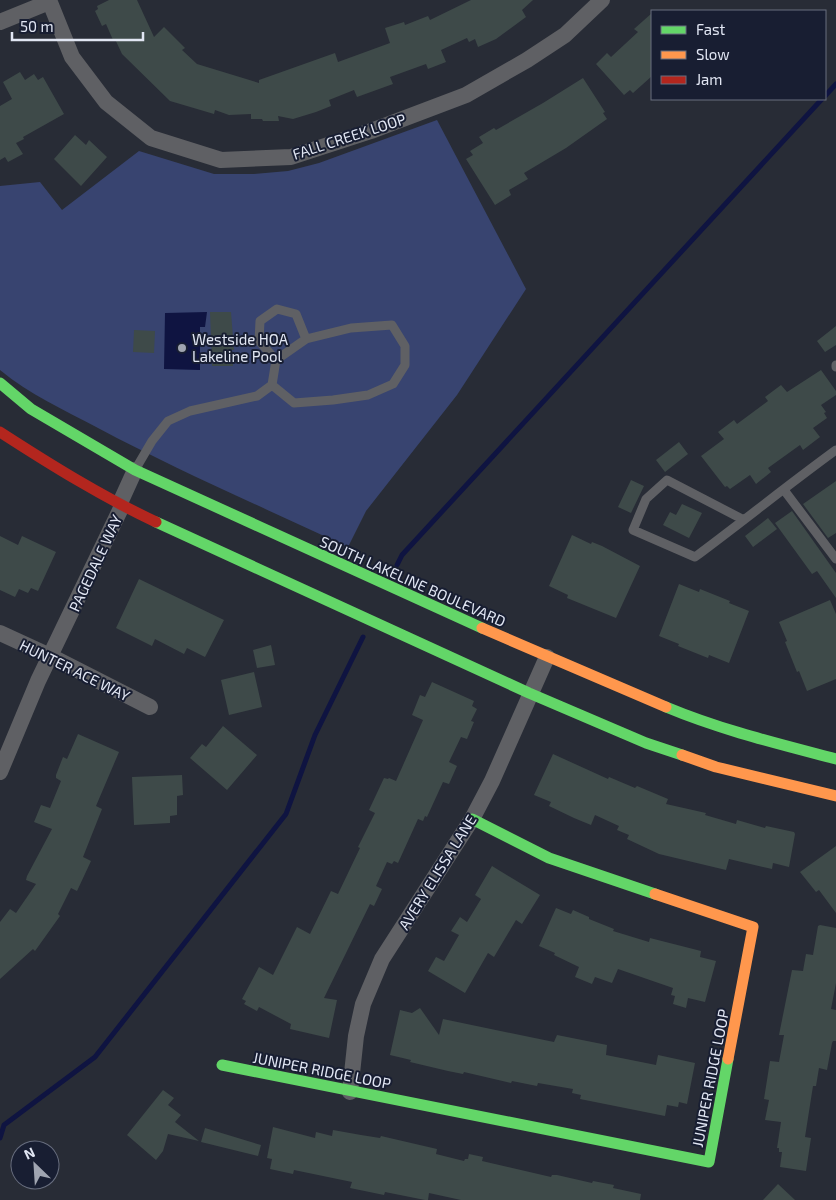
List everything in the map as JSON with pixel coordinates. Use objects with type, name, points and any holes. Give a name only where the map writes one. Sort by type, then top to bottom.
[{"type":"main road","name":"SOUTH LAKELINE BOULEVARD","points":[[0,383],[31,409],[135,470],[455,616],[696,720],[836,759]]},
{"type":"main road","points":[[0,432],[54,467],[122,506],[529,693],[646,743],[716,767],[836,796]]},
{"type":"main road","name":"JUNIPER RIDGE LOOP","points":[[222,1065],[709,1162],[753,927],[549,858],[472,819]]},
{"type":"street","name":"FALL CREEK LOOP","points":[[49,1],[72,57],[106,102],[150,138],[221,160],[291,157],[371,130],[466,94],[527,60],[565,35],[602,0]]},
{"type":"street","points":[[0,22],[49,1]]},
{"type":"street","name":"PAGEDALE WAY","points":[[0,772],[50,656],[122,506],[120,503],[135,470]]},
{"type":"street","name":"HUNTER ACE WAY","points":[[0,634],[50,656],[150,707]]},
{"type":"street","name":"AVERY ELISSA LANE","points":[[350,1092],[356,1036],[363,1004],[382,959],[472,819],[492,780],[529,693],[547,657]]},
{"type":"lane","points":[[276,360],[259,341],[260,321],[277,309],[296,314],[306,339]]},
{"type":"lane","points":[[135,470],[152,441],[168,421],[190,410],[257,396],[272,385],[276,360],[306,339],[351,328],[392,325],[405,346],[405,365],[393,384],[368,395],[294,403],[272,385]]},
{"type":"lane","points":[[744,520],[667,480],[646,499],[633,530],[695,557],[784,490],[833,452],[836,463]]},
{"type":"lane","points":[[784,490],[836,559]]},
{"type":"shaded area","points":[[437,120],[526,289],[457,395],[366,511],[348,547],[129,444],[47,401],[23,387],[0,370],[0,186],[40,182],[62,210],[139,151],[214,174],[254,174],[288,171],[319,163]]},
{"type":"shaded area","name":"Westside HOA Lakeline Pool","points":[[207,312],[205,327],[200,327],[200,370],[164,369],[165,313]]},
{"type":"building","points":[[109,0],[137,0],[154,37],[164,27],[185,48],[182,50],[197,64],[259,83],[259,80],[335,53],[338,62],[390,43],[385,28],[404,22],[405,25],[428,16],[430,20],[471,0],[533,0],[522,10],[526,17],[496,39],[478,47],[475,39],[469,42],[467,38],[441,50],[446,62],[428,69],[426,64],[390,77],[393,84],[357,97],[354,90],[329,100],[331,106],[316,112],[293,119],[278,116],[279,121],[263,121],[262,119],[251,119],[251,114],[229,115],[215,110],[214,114],[170,101],[122,54],[106,24],[102,26],[95,11],[98,9],[97,6]]},
{"type":"building","points":[[651,14],[651,77],[633,93],[630,90],[624,95],[596,64],[607,53],[611,57],[638,32],[634,29]]},
{"type":"building","points":[[20,72],[25,80],[34,74],[38,80],[43,77],[64,114],[23,137],[24,139],[16,143],[23,154],[8,162],[5,157],[0,160],[0,106],[12,99],[3,82]]},
{"type":"building","points":[[583,78],[605,112],[603,113],[607,119],[566,148],[524,173],[528,179],[509,190],[511,195],[495,205],[466,159],[473,155],[470,151],[483,143],[479,137],[494,128],[496,130]]},
{"type":"building","points":[[75,135],[86,145],[89,140],[107,157],[81,186],[54,159]]},
{"type":"building","points":[[210,312],[231,312],[234,350],[232,350],[233,366],[212,366]]},
{"type":"building","points":[[836,326],[836,345],[825,352],[817,341]]},
{"type":"building","points":[[134,330],[155,331],[154,353],[133,352]]},
{"type":"building","points":[[821,370],[836,391],[836,395],[821,405],[826,412],[824,413],[827,418],[813,428],[820,437],[803,450],[800,445],[768,468],[771,472],[756,484],[750,475],[730,489],[727,486],[725,487],[701,456],[724,439],[718,432],[734,420],[737,424],[768,401],[765,397],[781,385],[787,392]]},
{"type":"building","points":[[679,442],[688,454],[665,472],[656,460]]},
{"type":"building","points":[[631,480],[644,486],[631,513],[618,507]]},
{"type":"building","points":[[836,481],[836,533],[828,538],[803,504]]},
{"type":"building","points":[[682,504],[702,513],[689,538],[663,525],[670,512],[676,515]]},
{"type":"building","points":[[792,511],[836,573],[836,598],[817,571],[812,574],[775,523]]},
{"type":"building","points":[[768,518],[777,529],[753,547],[745,536]]},
{"type":"building","points":[[572,535],[591,544],[592,542],[602,546],[640,566],[616,618],[567,598],[568,595],[549,586]]},
{"type":"building","points":[[0,536],[18,545],[22,536],[56,552],[38,591],[31,588],[28,593],[19,589],[15,597],[0,590]]},
{"type":"building","points":[[139,579],[224,620],[205,657],[187,648],[184,654],[155,639],[152,646],[116,628]]},
{"type":"building","points":[[679,584],[699,592],[700,589],[749,611],[729,663],[709,655],[708,658],[659,636]]},
{"type":"building","points":[[830,600],[836,614],[836,679],[807,691],[799,671],[797,672],[779,622]]},
{"type":"building","points":[[271,645],[275,665],[257,668],[253,650]]},
{"type":"building","points":[[254,672],[262,707],[229,715],[221,680]]},
{"type":"building","points":[[432,682],[474,701],[472,706],[477,709],[471,721],[474,722],[467,739],[461,737],[449,762],[457,766],[449,784],[443,782],[427,817],[425,816],[423,821],[418,819],[398,863],[394,861],[392,864],[387,862],[376,886],[382,889],[374,906],[370,904],[324,998],[337,1000],[329,1038],[290,1029],[291,1024],[259,1007],[257,1011],[244,1004],[246,1001],[242,999],[259,967],[273,975],[297,927],[310,934],[331,891],[338,894],[375,813],[369,810],[384,778],[396,781],[423,720],[412,715],[420,695],[425,697]]},
{"type":"building","points":[[223,726],[257,755],[227,790],[190,758],[202,744],[206,747]]},
{"type":"building","points":[[78,734],[119,752],[96,806],[102,809],[83,857],[91,861],[77,891],[71,888],[58,914],[60,916],[35,951],[33,949],[0,979],[0,922],[10,909],[16,913],[36,884],[26,880],[27,876],[52,829],[34,822],[41,805],[50,808],[61,781],[56,778],[56,775],[63,757],[67,759]]},
{"type":"building","points":[[553,754],[608,779],[609,777],[635,788],[637,786],[668,799],[666,804],[706,813],[705,815],[736,824],[737,820],[765,828],[766,826],[794,832],[789,867],[773,863],[772,869],[729,859],[726,870],[659,854],[627,839],[629,835],[617,830],[619,826],[595,815],[591,825],[574,818],[549,806],[551,802],[534,795]]},
{"type":"building","points":[[182,775],[183,795],[177,796],[177,815],[170,816],[170,823],[134,825],[132,777]]},
{"type":"building","points":[[836,846],[836,913],[819,890],[816,892],[800,872]]},
{"type":"building","points":[[492,866],[540,895],[522,924],[516,920],[494,957],[488,953],[465,993],[428,971],[436,957],[444,961],[459,935],[451,931],[460,917],[467,922],[481,899],[475,895]]},
{"type":"building","points":[[556,908],[571,914],[573,910],[614,929],[613,931],[649,942],[650,938],[701,951],[700,957],[716,961],[705,1002],[688,998],[686,1008],[673,1004],[675,996],[671,995],[673,988],[618,969],[612,983],[595,977],[592,984],[575,977],[579,967],[539,946]]},
{"type":"building","points":[[818,926],[836,928],[836,983],[831,1009],[836,1010],[836,1041],[832,1043],[827,1070],[819,1068],[816,1086],[813,1086],[805,1137],[811,1138],[806,1171],[780,1167],[782,1152],[779,1152],[779,1148],[777,1148],[781,1122],[765,1120],[769,1100],[764,1099],[770,1061],[779,1062],[784,1035],[779,1035],[792,970],[803,971],[806,954],[813,955]]},
{"type":"building","points":[[420,1008],[439,1035],[443,1019],[554,1042],[557,1035],[607,1045],[606,1055],[656,1065],[658,1055],[695,1063],[687,1104],[679,1102],[678,1107],[667,1105],[665,1116],[580,1099],[581,1095],[572,1093],[573,1089],[538,1083],[537,1086],[512,1081],[511,1083],[464,1072],[463,1074],[448,1071],[390,1055],[400,1010],[412,1013]]},
{"type":"building","points":[[163,1090],[174,1098],[168,1105],[181,1115],[175,1122],[199,1141],[168,1134],[163,1151],[156,1160],[127,1135]]},
{"type":"building","points":[[273,1127],[315,1138],[316,1132],[332,1136],[333,1130],[380,1138],[381,1136],[437,1149],[436,1154],[464,1161],[468,1159],[469,1154],[483,1157],[482,1161],[551,1177],[552,1175],[557,1175],[592,1183],[593,1181],[614,1185],[613,1188],[641,1194],[640,1200],[461,1200],[429,1193],[428,1200],[425,1200],[385,1192],[384,1195],[350,1188],[352,1182],[294,1170],[293,1174],[270,1169],[272,1159],[267,1158]]},
{"type":"building","points":[[205,1128],[261,1145],[258,1156],[201,1142]]},
{"type":"building","points":[[778,1184],[795,1200],[763,1200]]},
{"type":"waterway","points":[[826,95],[836,84]]},
{"type":"waterway","points":[[397,565],[402,555],[821,100]]},
{"type":"waterway","points":[[0,1138],[4,1125],[95,1057],[286,814],[315,735],[363,637]]},
{"type":"traffic: fast","points":[[0,383],[31,409],[135,470],[482,628]]},
{"type":"traffic: fast","points":[[156,522],[529,693],[646,743],[682,755]]},
{"type":"traffic: fast","points":[[666,707],[729,730],[836,759]]},
{"type":"traffic: fast","points":[[472,819],[549,858],[655,894]]},
{"type":"traffic: fast","points":[[222,1065],[709,1162],[728,1059]]},
{"type":"traffic: slow","points":[[482,628],[666,707]]},
{"type":"traffic: slow","points":[[682,755],[716,767],[836,796]]},
{"type":"traffic: slow","points":[[655,894],[753,927],[728,1059]]},
{"type":"traffic: jam","points":[[0,432],[76,480],[156,522]]},
{"type":"place","name":"Westside HOA Lakeline Pool","points":[[182,348]]}]
